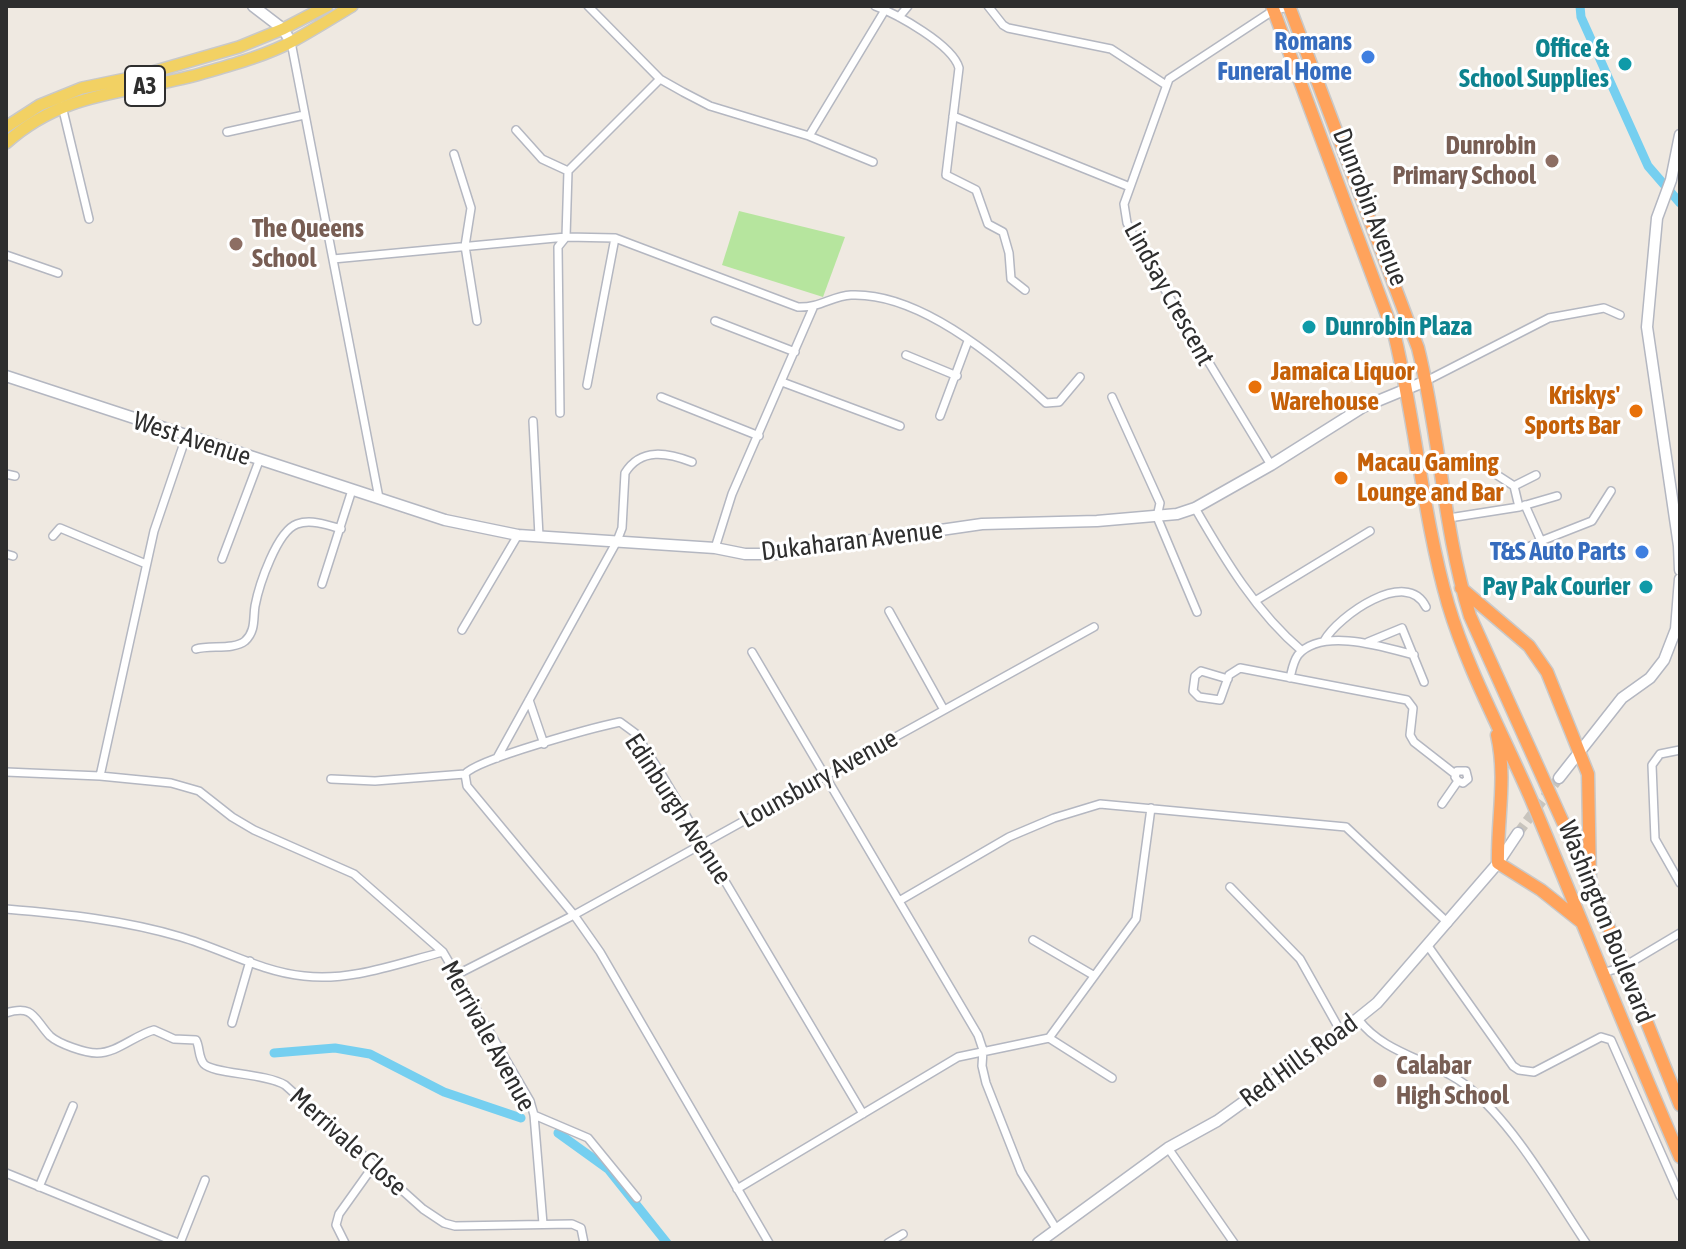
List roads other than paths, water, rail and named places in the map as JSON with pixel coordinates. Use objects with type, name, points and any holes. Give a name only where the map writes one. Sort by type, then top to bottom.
[{"type":"highway","name":"Dunrobin Avenue","points":[[1289,6],[1418,348],[1461,588],[1470,616],[1543,779]]},
{"type":"highway","name":"Dunrobin Avenue","points":[[1273,8],[1395,337],[1448,605],[1528,792]]},
{"type":"highway","points":[[1461,588],[1529,646],[1547,672],[1588,774],[1589,883]]},
{"type":"highway","points":[[1492,712],[1502,766],[1498,863],[1541,890],[1582,923]]},
{"type":"highway","name":"Washington Boulevard","points":[[1543,779],[1680,1105]]},
{"type":"highway","name":"Washington Boulevard","points":[[1528,792],[1680,1157]]},
{"type":"main road","name":"A3","points":[[6,127],[40,105],[82,88],[135,77],[239,47],[327,6]]},
{"type":"main road","name":"A3","points":[[6,143],[23,128],[62,106],[99,94],[198,74],[291,42],[352,6]]},
{"type":"street","points":[[253,6],[283,29],[291,42],[379,498]]},
{"type":"street","points":[[588,6],[660,79],[710,106],[809,136],[873,162]]},
{"type":"street","points":[[875,6],[899,17],[955,57],[959,68],[946,175],[976,190],[988,224],[1003,232],[1011,279],[1025,290]]},
{"type":"street","points":[[899,17],[908,6]]},
{"type":"street","points":[[988,6],[1008,28],[1111,49],[1166,85],[1174,74],[1273,8],[1289,6]]},
{"type":"street","points":[[809,136],[885,10]]},
{"type":"street","points":[[560,413],[558,247],[566,237],[568,171],[660,79]]},
{"type":"street","name":"Lindsay Crescent","points":[[1166,85],[1124,204],[1127,223],[1186,328],[1271,465]]},
{"type":"street","points":[[62,106],[89,219]]},
{"type":"street","points":[[227,132],[304,115]]},
{"type":"street","points":[[953,116],[1130,187]]},
{"type":"street","points":[[516,130],[542,159],[568,171]]},
{"type":"street","points":[[1680,137],[1671,180],[1657,218],[1647,327],[1680,570]]},
{"type":"street","points":[[454,154],[471,208],[465,246],[477,321]]},
{"type":"street","points":[[333,259],[566,237],[615,238],[798,307],[813,308],[849,295],[885,298],[925,314],[1001,362],[1046,403],[1059,402],[1080,377]]},
{"type":"street","points":[[587,385],[615,238]]},
{"type":"street","points":[[6,255],[58,273]]},
{"type":"street","points":[[715,548],[732,494],[813,308]]},
{"type":"street","points":[[1271,465],[1363,407],[1426,381],[1549,318],[1604,308],[1620,315]]},
{"type":"street","points":[[715,321],[795,352]]},
{"type":"street","points":[[940,416],[968,341]]},
{"type":"street","points":[[906,355],[957,376]]},
{"type":"street","name":"West Avenue","points":[[6,376],[379,498]]},
{"type":"street","points":[[782,382],[900,426]]},
{"type":"street","points":[[661,397],[759,436]]},
{"type":"street","points":[[1112,397],[1160,503],[1157,517],[1197,612]]},
{"type":"street","points":[[533,421],[539,536]]},
{"type":"street","points":[[100,776],[154,531],[186,437]]},
{"type":"street","points":[[497,758],[617,541],[622,528],[625,473],[646,456],[657,453],[668,453],[692,462]]},
{"type":"street","points":[[222,559],[259,461]]},
{"type":"street","name":"Dukaharan Avenue","points":[[379,498],[445,520],[518,535],[775,554],[982,524],[1157,517],[1195,508],[1271,465]]},
{"type":"street","points":[[1497,475],[1514,486],[1541,541]]},
{"type":"street","points":[[1514,486],[1536,475]]},
{"type":"street","points":[[322,584],[352,490]]},
{"type":"street","points":[[1520,551],[1592,521],[1611,491]]},
{"type":"street","points":[[1449,518],[1522,506],[1557,496]]},
{"type":"street","points":[[1195,508],[1226,561],[1255,601],[1302,651]]},
{"type":"street","points":[[196,649],[210,645],[238,645],[249,636],[268,565],[287,530],[301,523],[318,523],[341,529]]},
{"type":"street","points":[[53,536],[60,528],[146,564]]},
{"type":"street","points":[[1255,601],[1370,531]]},
{"type":"street","points":[[462,630],[518,535]]},
{"type":"street","points":[[1559,778],[1622,698],[1650,678],[1664,660],[1678,626],[1680,579]]},
{"type":"street","points":[[1324,641],[1340,620],[1393,592],[1411,591],[1422,599],[1426,607]]},
{"type":"street","points":[[889,611],[944,710]]},
{"type":"street","name":"Lounsbury Avenue","points":[[458,974],[574,915],[1094,627]]},
{"type":"street","points":[[1366,643],[1402,628],[1424,682]]},
{"type":"street","points":[[1290,678],[1293,664],[1302,651],[1324,641],[1366,643],[1414,655]]},
{"type":"street","points":[[752,652],[978,1035],[983,1050],[982,1066],[986,1083],[1021,1172],[1057,1230]]},
{"type":"street","points":[[1228,679],[1201,671],[1195,676],[1193,691],[1199,697],[1220,700],[1231,672],[1240,668],[1410,701],[1413,708],[1411,738],[1456,778],[1442,804]]},
{"type":"street","points":[[529,700],[544,744]]},
{"type":"street","name":"Edinburgh Avenue","points":[[331,779],[375,781],[465,774],[497,758],[620,722],[635,733],[863,1114]]},
{"type":"street","points":[[1680,750],[1660,754],[1652,765],[1651,781],[1655,839],[1680,883]]},
{"type":"street","name":"Merrivale Avenue","points":[[6,774],[100,776],[171,783],[199,791],[254,830],[354,874],[443,952],[530,1101],[534,1115],[543,1224]]},
{"type":"street","points":[[465,774],[467,786],[574,915],[600,952],[769,1243]]},
{"type":"street","points":[[899,901],[1009,837],[1054,818],[1100,804],[1346,827],[1448,923]]},
{"type":"street","points":[[1049,1038],[1136,919],[1151,808]]},
{"type":"street","name":"Red Hills Road","points":[[1038,1243],[1168,1148],[1217,1121],[1377,1003],[1498,863],[1518,833]]},
{"type":"street","points":[[1230,887],[1300,959],[1341,1032]]},
{"type":"street","points":[[6,909],[88,916],[181,937],[304,976],[347,975],[443,952]]},
{"type":"street","points":[[1602,973],[1623,967],[1680,933]]},
{"type":"street","points":[[1033,940],[1093,975]]},
{"type":"street","points":[[1428,946],[1513,1066],[1519,1070],[1534,1072],[1601,1037],[1607,1038],[1612,1043],[1680,1196]]},
{"type":"street","points":[[232,1023],[250,961]]},
{"type":"street","name":"Merrivale Close","points":[[6,1013],[21,1009],[29,1011],[54,1039],[93,1053],[107,1051],[154,1030],[174,1039],[196,1040],[209,1068],[276,1080],[423,1209],[444,1223],[471,1227],[572,1224],[581,1228],[584,1243]]},
{"type":"street","points":[[1358,1019],[1375,1039],[1446,1072],[1484,1101],[1504,1124],[1586,1243]]},
{"type":"street","points":[[737,1189],[958,1057],[1049,1038],[1112,1078]]},
{"type":"street","points":[[39,1187],[73,1106]]},
{"type":"street","points":[[534,1115],[588,1138],[637,1198]]},
{"type":"street","points":[[1168,1148],[1234,1243]]},
{"type":"street","points":[[345,1243],[336,1225],[339,1214],[374,1165]]},
{"type":"street","points":[[6,1173],[179,1243],[205,1180]]},
{"type":"street","points":[[888,1243],[903,1234]]},
{"type":"waterway","points":[[1580,6],[1581,17],[1648,166],[1680,203]]},
{"type":"waterway","points":[[274,1053],[335,1048],[370,1054],[444,1092],[521,1118]]},
{"type":"waterway","points":[[558,1133],[608,1169],[667,1243]]},
{"type":"tunnel","points":[[1518,833],[1559,778]]},
{"type":"place","name":"Romans Funeral Home","points":[[1368,57]]},
{"type":"place","name":"Office & School Supplies","points":[[1625,64]]},
{"type":"place","name":"Dunrobin Primary School","points":[[1552,161]]},
{"type":"place","name":"The Queens School","points":[[236,244]]},
{"type":"place","name":"Dunrobin Plaza","points":[[1309,327]]},
{"type":"place","name":"Jamaica Liquor Warehouse","points":[[1255,387]]},
{"type":"place","name":"Kriskys' Sports Bar","points":[[1636,411]]},
{"type":"place","name":"Macau Gaming Lounge and Bar","points":[[1341,478]]},
{"type":"place","name":"T&S Auto Parts","points":[[1642,552]]},
{"type":"place","name":"Pay Pak Courier","points":[[1646,587]]},
{"type":"place","name":"Calabar High School","points":[[1380,1081]]}]
